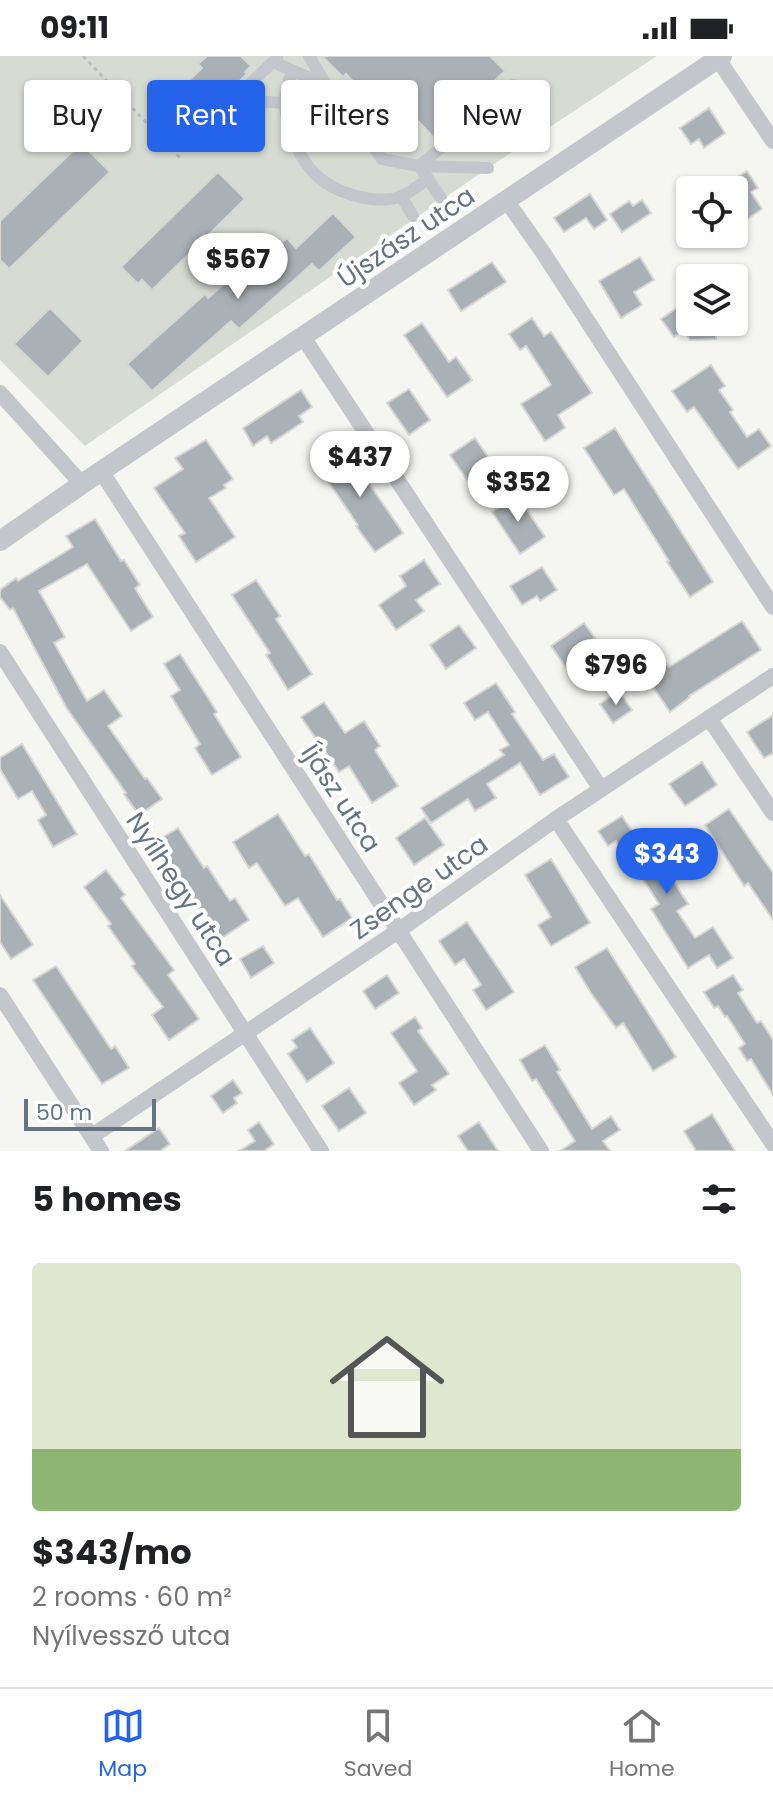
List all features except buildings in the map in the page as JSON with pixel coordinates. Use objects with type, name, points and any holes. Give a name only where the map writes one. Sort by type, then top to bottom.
[{"type":"street","points":[[309,56],[323,80]]},
{"type":"street","points":[[720,57],[773,141]]},
{"type":"street","name":"Újszász utca","points":[[0,541],[720,57]]},
{"type":"street","points":[[281,103],[233,100],[276,59],[315,80]]},
{"type":"street","points":[[290,80],[292,70]]},
{"type":"street","points":[[300,152],[315,174],[332,186],[366,199],[401,196],[428,179]]},
{"type":"street","points":[[377,152],[382,159],[419,166],[488,168]]},
{"type":"street","points":[[419,166],[436,152]]},
{"type":"street","points":[[419,166],[441,198]]},
{"type":"street","points":[[401,196],[413,216]]},
{"type":"street","points":[[506,200],[773,607]]},
{"type":"street","points":[[303,337],[601,789]]},
{"type":"street","points":[[0,393],[82,484]]},
{"type":"street","name":"Íjász utca","points":[[101,471],[541,1151]]},
{"type":"street","name":"Nyílhegy utca","points":[[0,652],[321,1151]]},
{"type":"street","name":"Zsenge utca","points":[[92,1136],[398,931],[556,819],[773,676]]},
{"type":"street","points":[[709,718],[773,813]]},
{"type":"street","points":[[556,819],[773,1144]]},
{"type":"street","points":[[0,995],[101,1151]]},
{"type":"path","points":[[83,56],[180,158]]},
{"type":"shaded area","points":[[0,56],[657,56],[550,127],[550,80],[434,80],[434,152],[512,152],[85,446],[0,360]]}]
